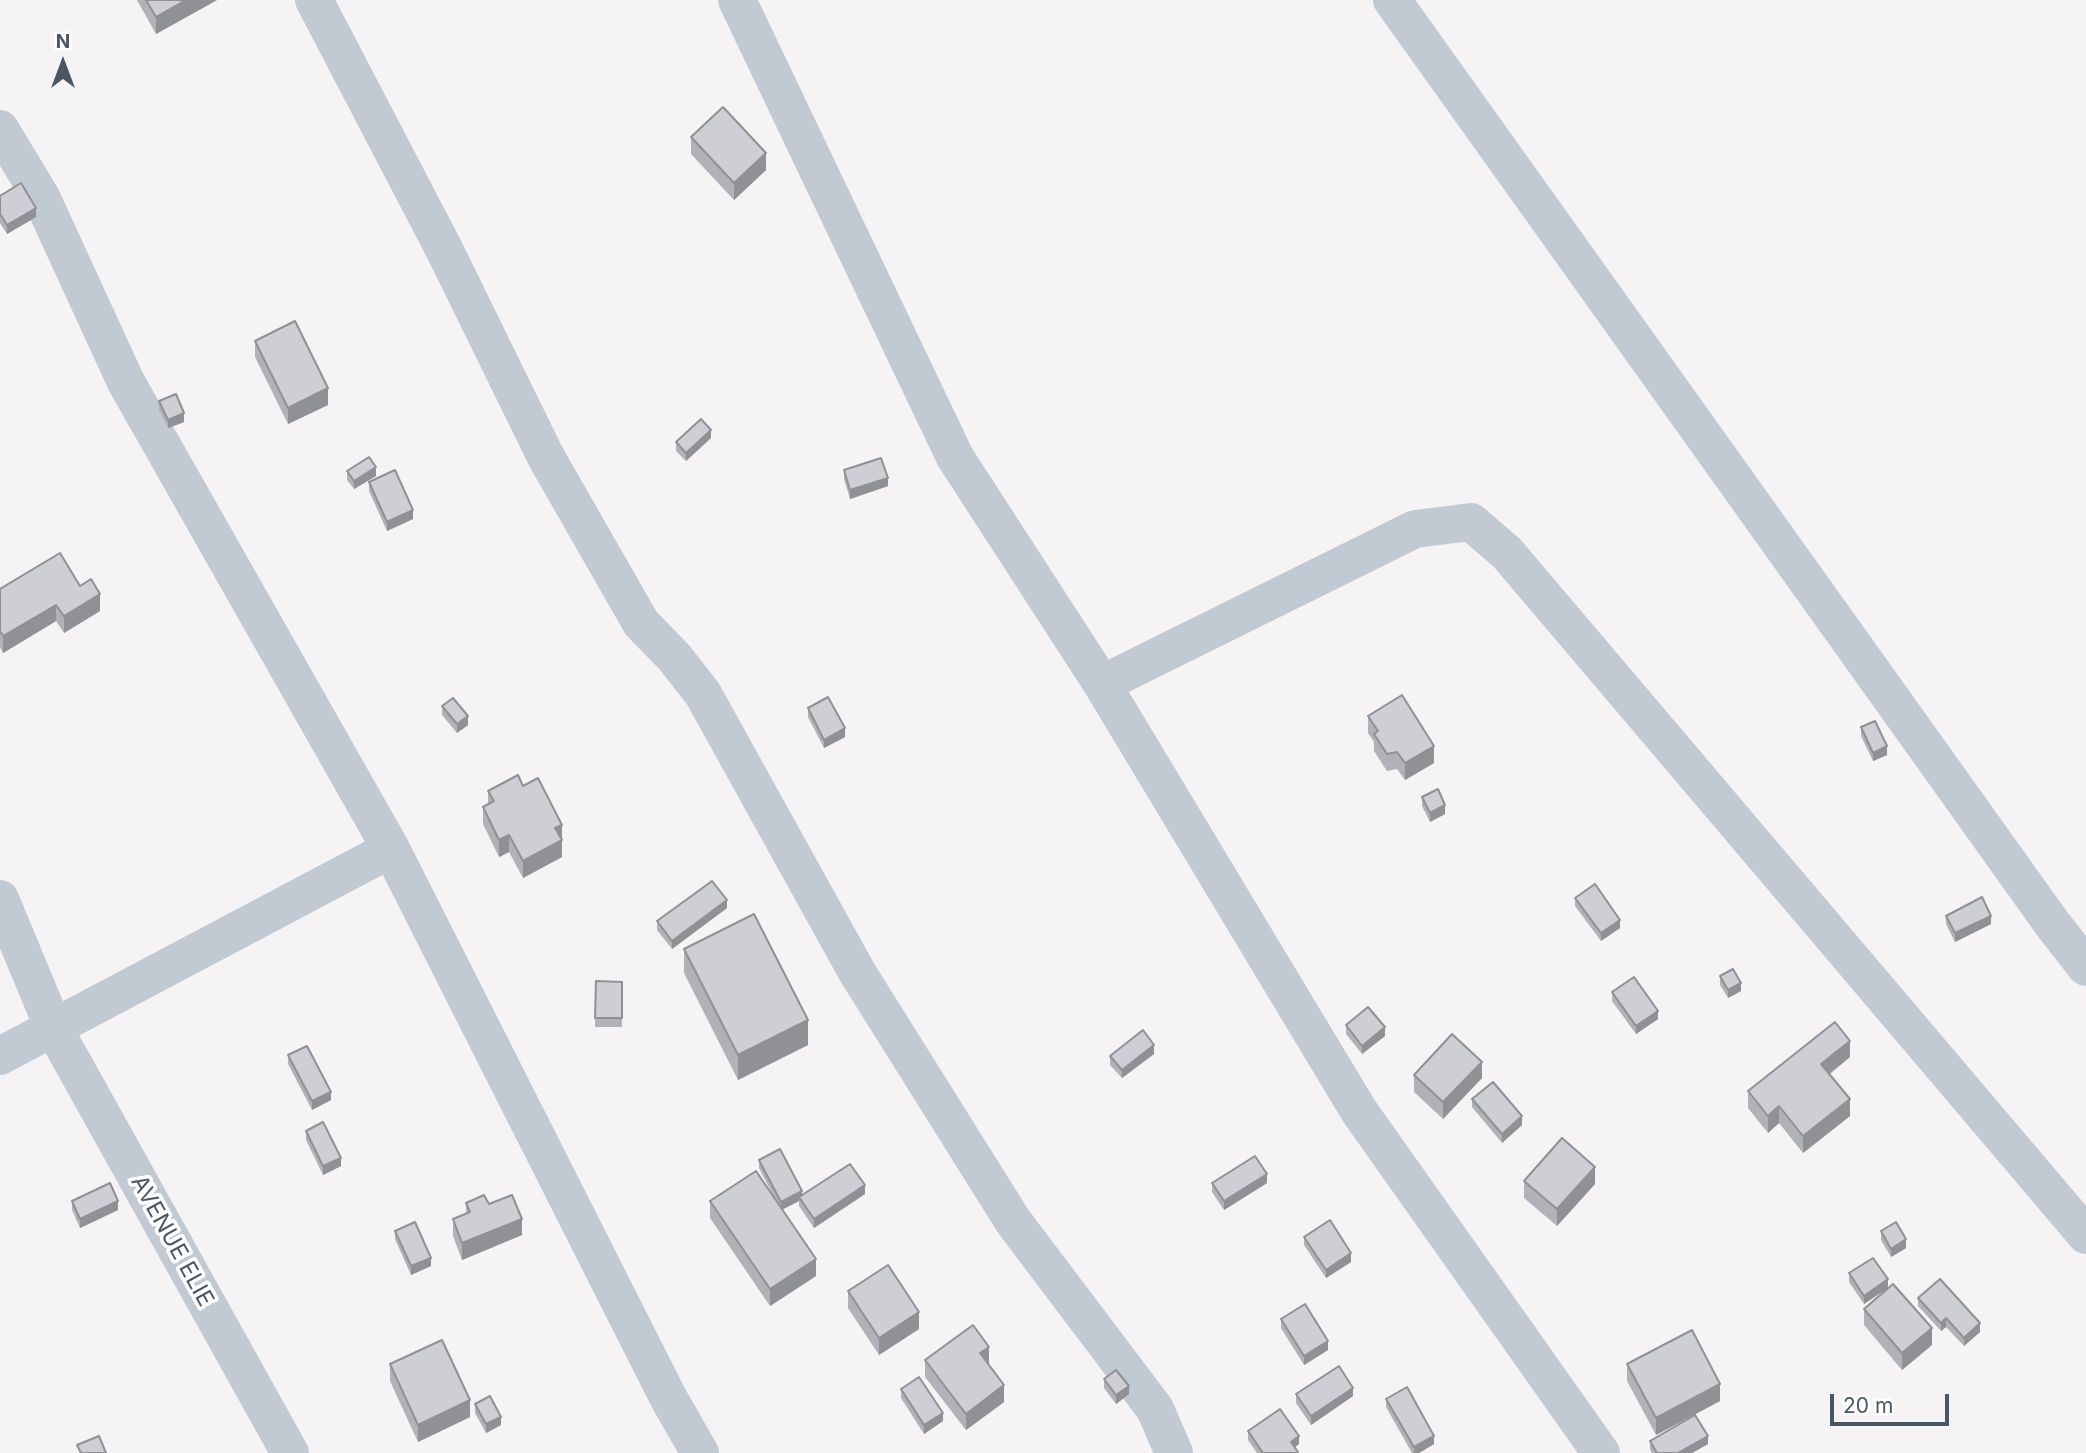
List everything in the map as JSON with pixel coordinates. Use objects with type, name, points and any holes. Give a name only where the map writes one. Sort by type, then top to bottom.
[{"type":"street","points":[[314,0],[445,251],[546,457],[641,623],[676,657],[703,694],[857,972],[1013,1221],[1155,1409],[1174,1453]]},
{"type":"street","points":[[737,0],[954,457],[1102,684],[1359,1111],[1601,1453]]},
{"type":"street","points":[[1392,0],[2051,922],[2086,967]]},
{"type":"street","points":[[0,129],[41,197],[126,382],[391,849],[663,1387],[700,1453]]},
{"type":"street","points":[[1102,684],[1415,530],[1471,522],[1507,553],[2086,1235]]},
{"type":"street","points":[[0,1056],[391,849]]},
{"type":"street","name":"AVENUE ELIE","points":[[0,899],[54,1028],[290,1453]]},
{"type":"building","points":[[146,0],[186,0],[156,17]]},
{"type":"building","points":[[723,107],[766,153],[734,183],[691,137]]},
{"type":"building","points":[[21,183],[36,208],[7,225],[0,214],[0,196]]},
{"type":"building","points":[[295,321],[328,388],[288,408],[255,341]]},
{"type":"building","points":[[176,394],[184,413],[168,420],[159,401]]},
{"type":"building","points":[[701,419],[711,430],[686,453],[676,442]]},
{"type":"building","points":[[369,457],[376,467],[354,481],[347,471]]},
{"type":"building","points":[[881,458],[888,478],[850,490],[844,470]]},
{"type":"building","points":[[395,470],[413,510],[387,522],[369,482]]},
{"type":"building","points":[[60,553],[80,586],[91,579],[100,594],[64,616],[56,605],[3,636],[0,631],[0,589]]},
{"type":"building","points":[[1402,695],[1434,746],[1405,763],[1397,752],[1387,754],[1374,734],[1378,731],[1368,716]]},
{"type":"building","points":[[828,697],[845,728],[824,740],[808,708]]},
{"type":"building","points":[[453,698],[468,716],[457,724],[442,706]]},
{"type":"building","points":[[1875,721],[1887,746],[1873,753],[1861,727]]},
{"type":"building","points":[[518,775],[523,786],[538,778],[562,825],[555,828],[562,840],[523,861],[509,835],[499,840],[483,807],[494,801],[488,791]]},
{"type":"building","points":[[1438,789],[1445,805],[1430,813],[1422,797]]},
{"type":"building","points":[[712,881],[727,900],[672,941],[657,921]]},
{"type":"building","points":[[1595,884],[1620,920],[1601,933],[1575,898]]},
{"type":"building","points":[[1982,897],[1991,916],[1955,933],[1946,916]]},
{"type":"building","points":[[754,914],[808,1020],[738,1055],[684,949]]},
{"type":"building","points":[[1733,969],[1741,983],[1728,990],[1720,976]]},
{"type":"building","points":[[1634,977],[1658,1011],[1636,1026],[1612,992]]},
{"type":"building","points":[[596,981],[622,982],[622,1018],[595,1018]]},
{"type":"building","points":[[1368,1007],[1385,1027],[1362,1046],[1346,1025]]},
{"type":"building","points":[[1835,1022],[1850,1041],[1821,1064],[1850,1099],[1803,1136],[1779,1106],[1768,1116],[1748,1091]]},
{"type":"building","points":[[1143,1030],[1154,1045],[1122,1070],[1110,1056]]},
{"type":"building","points":[[1452,1034],[1482,1062],[1443,1102],[1414,1075]]},
{"type":"building","points":[[307,1046],[331,1092],[312,1101],[288,1055]]},
{"type":"building","points":[[1493,1082],[1522,1116],[1502,1134],[1472,1099]]},
{"type":"building","points":[[323,1122],[341,1158],[323,1166],[306,1131]]},
{"type":"building","points":[[1562,1138],[1595,1167],[1557,1209],[1524,1181]]},
{"type":"building","points":[[780,1149],[802,1191],[781,1202],[759,1160]]},
{"type":"building","points":[[1255,1156],[1267,1174],[1224,1201],[1212,1183]]},
{"type":"building","points":[[850,1164],[865,1185],[814,1219],[799,1197]]},
{"type":"building","points":[[756,1171],[816,1259],[770,1289],[710,1201]]},
{"type":"building","points":[[110,1183],[118,1201],[80,1219],[72,1201]]},
{"type":"building","points":[[484,1195],[489,1204],[512,1195],[522,1219],[462,1243],[453,1219],[470,1212],[466,1203]]},
{"type":"building","points":[[1330,1220],[1351,1253],[1326,1270],[1304,1237]]},
{"type":"building","points":[[415,1222],[431,1258],[411,1266],[395,1231]]},
{"type":"building","points":[[1896,1222],[1906,1239],[1891,1249],[1881,1231]]},
{"type":"building","points":[[1873,1258],[1888,1279],[1864,1296],[1849,1273]]},
{"type":"building","points":[[888,1265],[919,1312],[879,1338],[848,1291]]},
{"type":"building","points":[[1940,1279],[1980,1323],[1964,1338],[1946,1318],[1941,1323],[1918,1298]]},
{"type":"building","points":[[1893,1284],[1932,1328],[1902,1353],[1864,1309]]},
{"type":"building","points":[[1305,1304],[1328,1341],[1304,1356],[1281,1319]]},
{"type":"building","points":[[973,1325],[989,1347],[980,1353],[1004,1385],[966,1414],[925,1360]]},
{"type":"building","points":[[1692,1330],[1720,1384],[1656,1418],[1627,1364]]},
{"type":"building","points":[[442,1340],[470,1400],[418,1425],[390,1364]]},
{"type":"building","points":[[1339,1366],[1353,1388],[1311,1416],[1296,1394]]},
{"type":"building","points":[[1116,1370],[1129,1386],[1116,1395],[1104,1379]]},
{"type":"building","points":[[919,1377],[943,1413],[924,1425],[901,1389]]},
{"type":"building","points":[[1407,1387],[1434,1436],[1414,1447],[1386,1399]]},
{"type":"building","points":[[490,1396],[501,1417],[486,1424],[475,1404]]},
{"type":"building","points":[[1280,1409],[1299,1436],[1291,1442],[1298,1452],[1263,1453],[1248,1431]]},
{"type":"building","points":[[1695,1415],[1708,1436],[1678,1453],[1657,1453],[1650,1441]]},
{"type":"building","points":[[99,1436],[106,1453],[81,1453],[77,1445]]}]
